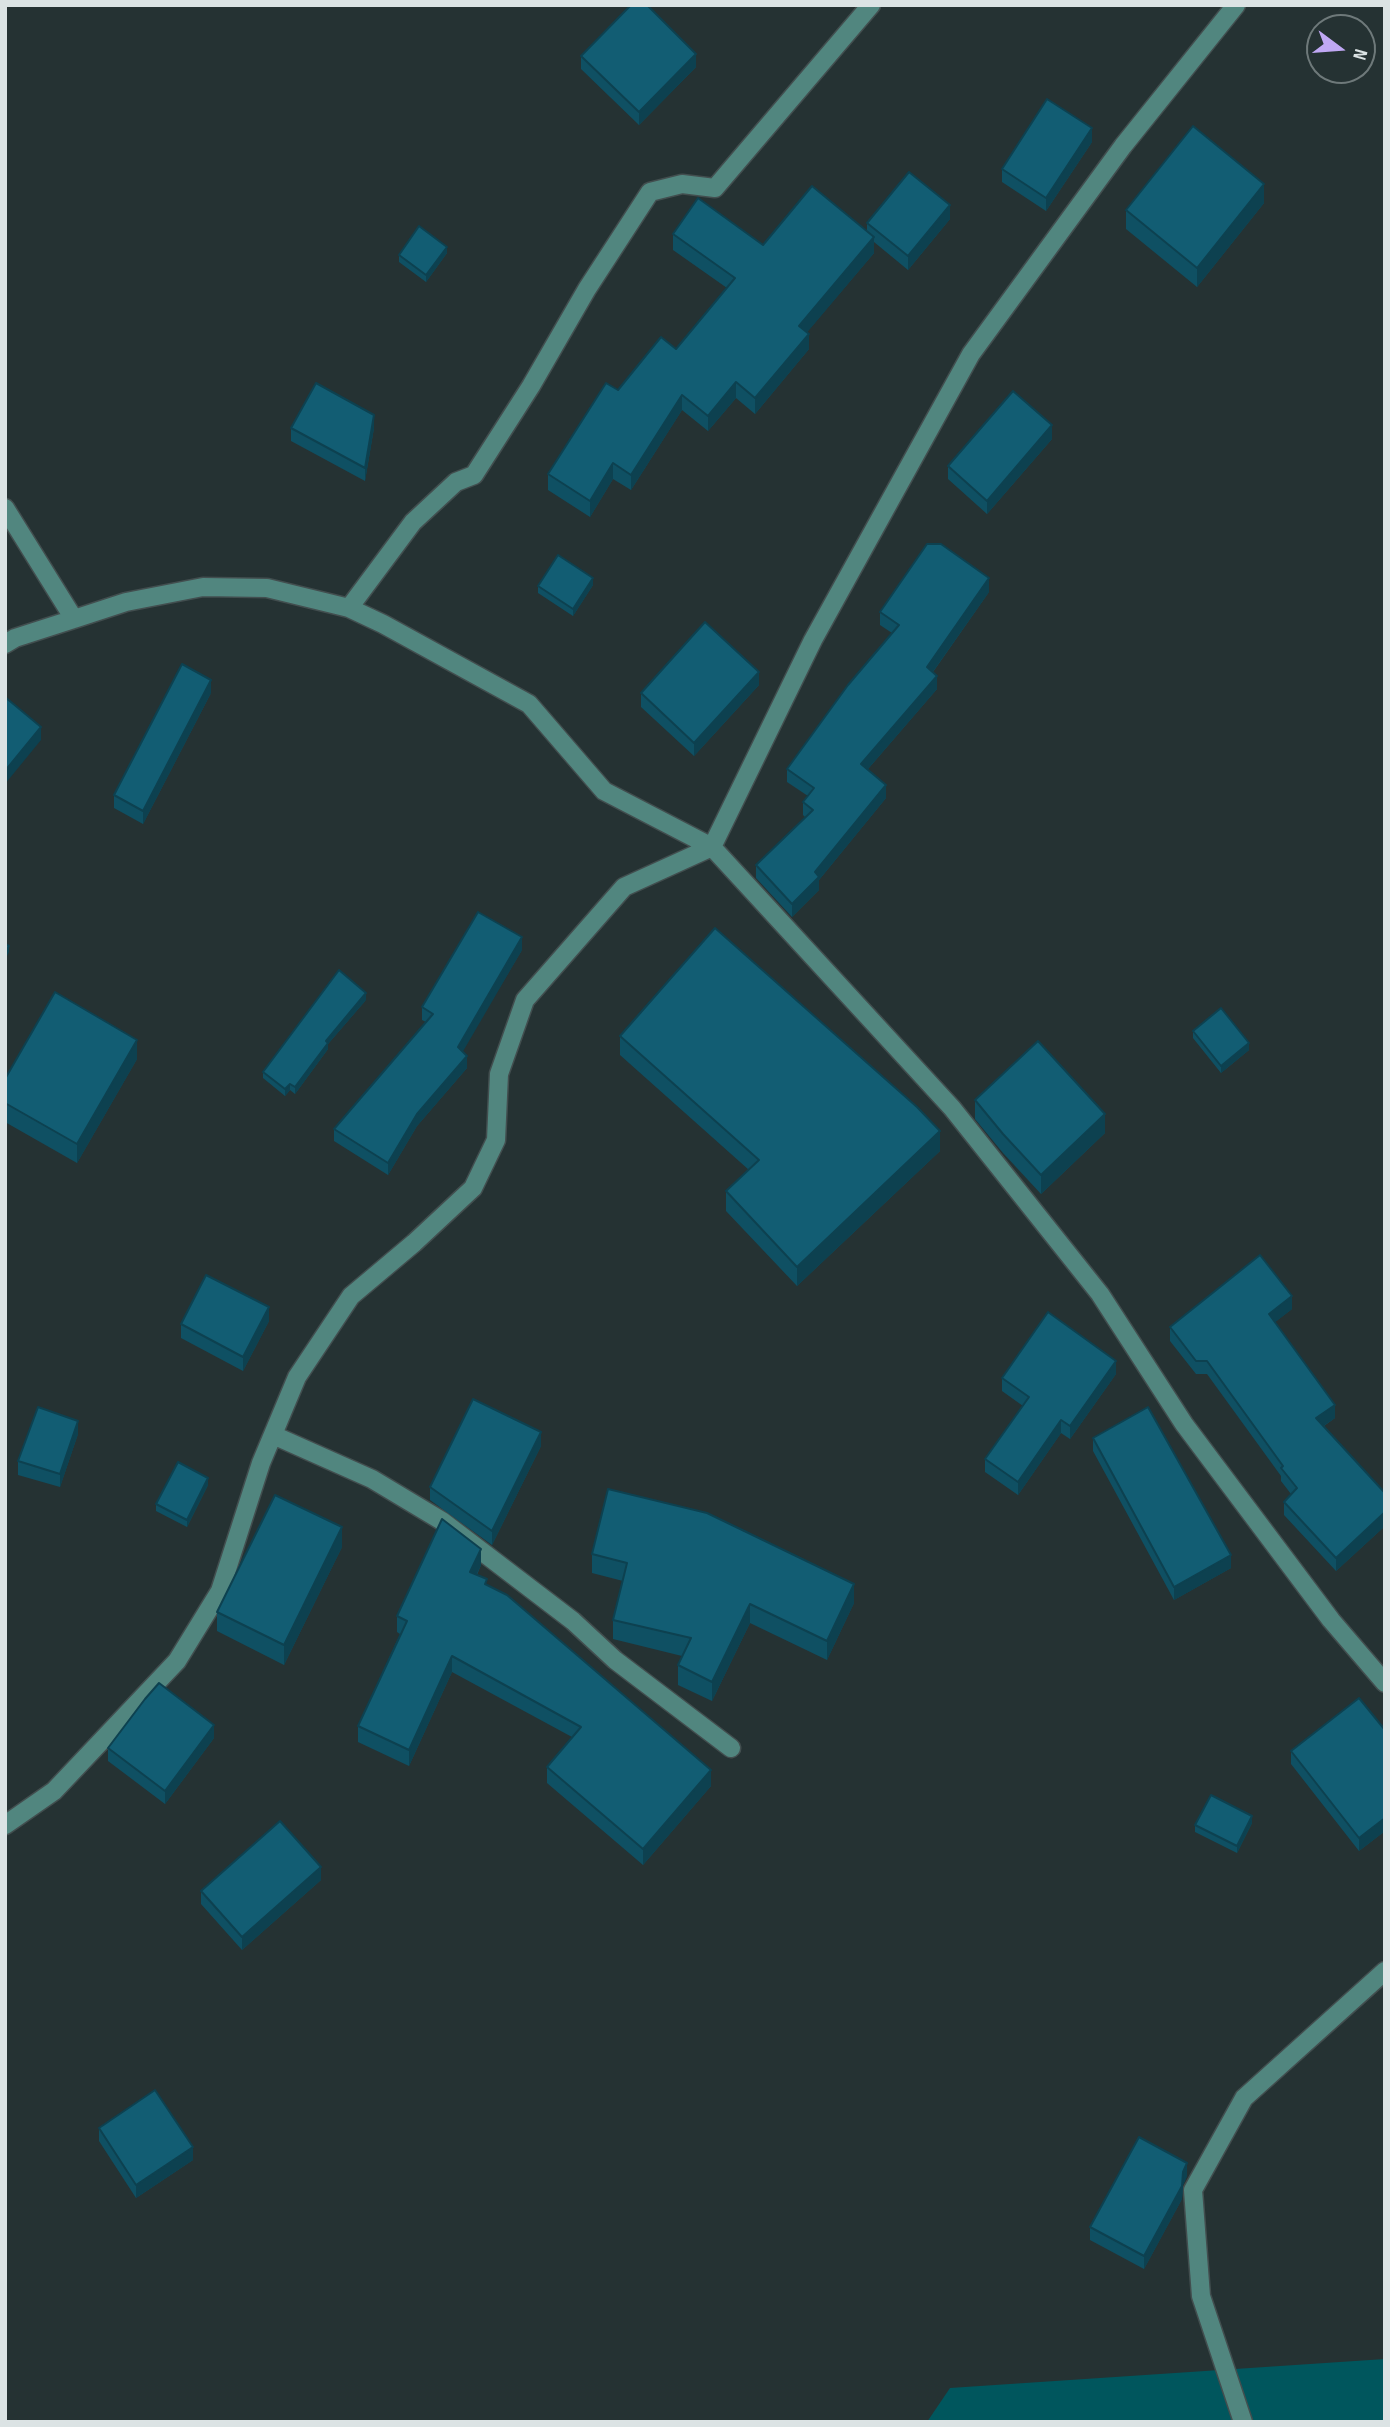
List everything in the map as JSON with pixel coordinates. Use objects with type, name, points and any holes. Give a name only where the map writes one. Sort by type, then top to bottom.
[{"type":"street","points":[[349,608],[413,522],[456,482],[474,475],[531,386],[587,289],[650,192],[682,184],[715,188],[871,5]]},
{"type":"street","points":[[5,1825],[54,1791],[177,1661],[220,1591],[261,1463],[297,1377],[351,1296],[473,1188],[496,1140],[499,1074],[525,1000],[624,887],[712,847],[813,640],[971,354],[1123,146],[1236,5]]},
{"type":"street","points":[[5,508],[74,619]]},
{"type":"street","points":[[5,644],[15,638],[126,602],[203,587],[267,588],[349,608],[529,704],[604,791],[712,847],[952,1108],[1100,1294],[1184,1424],[1331,1620],[1385,1683]]},
{"type":"street","points":[[273,1435],[372,1479],[442,1521],[573,1621],[615,1660],[731,1748]]},
{"type":"street","points":[[1243,2422],[1201,2296],[1193,2190],[1244,2098],[1385,1971]]},
{"type":"shaded area","points":[[1385,2359],[1385,2422],[927,2422],[950,2388]]},
{"type":"building","points":[[631,5],[647,5],[696,54],[639,112],[581,56]]},
{"type":"building","points":[[1047,99],[1092,128],[1046,198],[1002,169]]},
{"type":"building","points":[[1193,126],[1264,184],[1197,268],[1126,210]]},
{"type":"building","points":[[909,172],[950,205],[908,256],[867,223]]},
{"type":"building","points":[[812,186],[874,237],[799,326],[809,334],[755,398],[736,382],[708,416],[682,395],[631,475],[613,463],[590,501],[548,474],[606,383],[618,390],[661,337],[676,349],[735,278],[673,234],[698,198],[763,245]]},
{"type":"building","points":[[419,226],[447,247],[426,275],[399,255]]},
{"type":"building","points":[[316,383],[374,415],[365,468],[291,428]]},
{"type":"building","points":[[1013,391],[1052,425],[987,501],[948,466]]},
{"type":"building","points":[[927,544],[941,544],[989,578],[927,667],[937,676],[861,764],[886,785],[815,872],[819,877],[792,904],[756,865],[813,810],[803,802],[814,788],[787,769],[848,685],[899,625],[880,612]]},
{"type":"building","points":[[558,555],[593,578],[573,609],[538,586]]},
{"type":"building","points":[[705,622],[759,672],[694,743],[641,693]]},
{"type":"building","points":[[182,664],[211,680],[143,811],[114,795]]},
{"type":"building","points":[[5,697],[41,727],[5,771]]},
{"type":"building","points":[[478,912],[522,937],[458,1047],[467,1056],[417,1114],[388,1163],[334,1129],[433,1014],[422,1007]]},
{"type":"building","points":[[715,928],[917,1107],[940,1131],[797,1267],[726,1191],[759,1160],[620,1036]]},
{"type":"building","points":[[339,970],[366,993],[326,1041],[328,1043],[295,1087],[290,1084],[285,1089],[263,1072]]},
{"type":"building","points":[[55,992],[137,1040],[77,1144],[5,1103],[5,1079]]},
{"type":"building","points":[[1221,1008],[1249,1043],[1221,1066],[1193,1031]]},
{"type":"building","points":[[1038,1041],[1105,1114],[1041,1175],[975,1100]]},
{"type":"building","points":[[1260,1255],[1292,1296],[1269,1314],[1335,1405],[1316,1418],[1385,1493],[1385,1512],[1336,1558],[1284,1502],[1297,1488],[1281,1468],[1283,1466],[1207,1361],[1196,1361],[1170,1327]]},
{"type":"building","points":[[206,1275],[269,1307],[243,1357],[181,1324]]},
{"type":"building","points":[[1048,1312],[1116,1361],[1070,1426],[1061,1420],[1018,1482],[985,1459],[1029,1397],[1002,1378]]},
{"type":"building","points":[[473,1399],[541,1432],[492,1531],[430,1487]]},
{"type":"building","points":[[38,1407],[78,1421],[60,1474],[18,1461]]},
{"type":"building","points":[[1148,1407],[1231,1555],[1174,1587],[1093,1438]]},
{"type":"building","points":[[178,1462],[208,1478],[187,1520],[156,1504]]},
{"type":"building","points":[[608,1489],[707,1513],[854,1584],[827,1641],[750,1604],[712,1682],[678,1665],[691,1638],[613,1620],[627,1563],[592,1554]]},
{"type":"building","points":[[275,1495],[342,1527],[284,1645],[217,1612]]},
{"type":"building","points":[[442,1519],[481,1549],[470,1572],[487,1579],[485,1584],[507,1595],[711,1770],[643,1849],[547,1767],[581,1727],[452,1656],[409,1750],[358,1726],[407,1621],[397,1616]]},
{"type":"building","points":[[159,1683],[214,1725],[165,1791],[108,1748]]},
{"type":"building","points":[[1359,1698],[1385,1730],[1385,1818],[1359,1838],[1291,1751]]},
{"type":"building","points":[[1211,1795],[1252,1816],[1237,1846],[1195,1825]]},
{"type":"building","points":[[280,1821],[321,1867],[242,1937],[201,1891]]},
{"type":"building","points":[[155,2090],[193,2147],[136,2185],[99,2128]]},
{"type":"building","points":[[1139,2137],[1187,2163],[1182,2186],[1144,2256],[1090,2227]]}]
